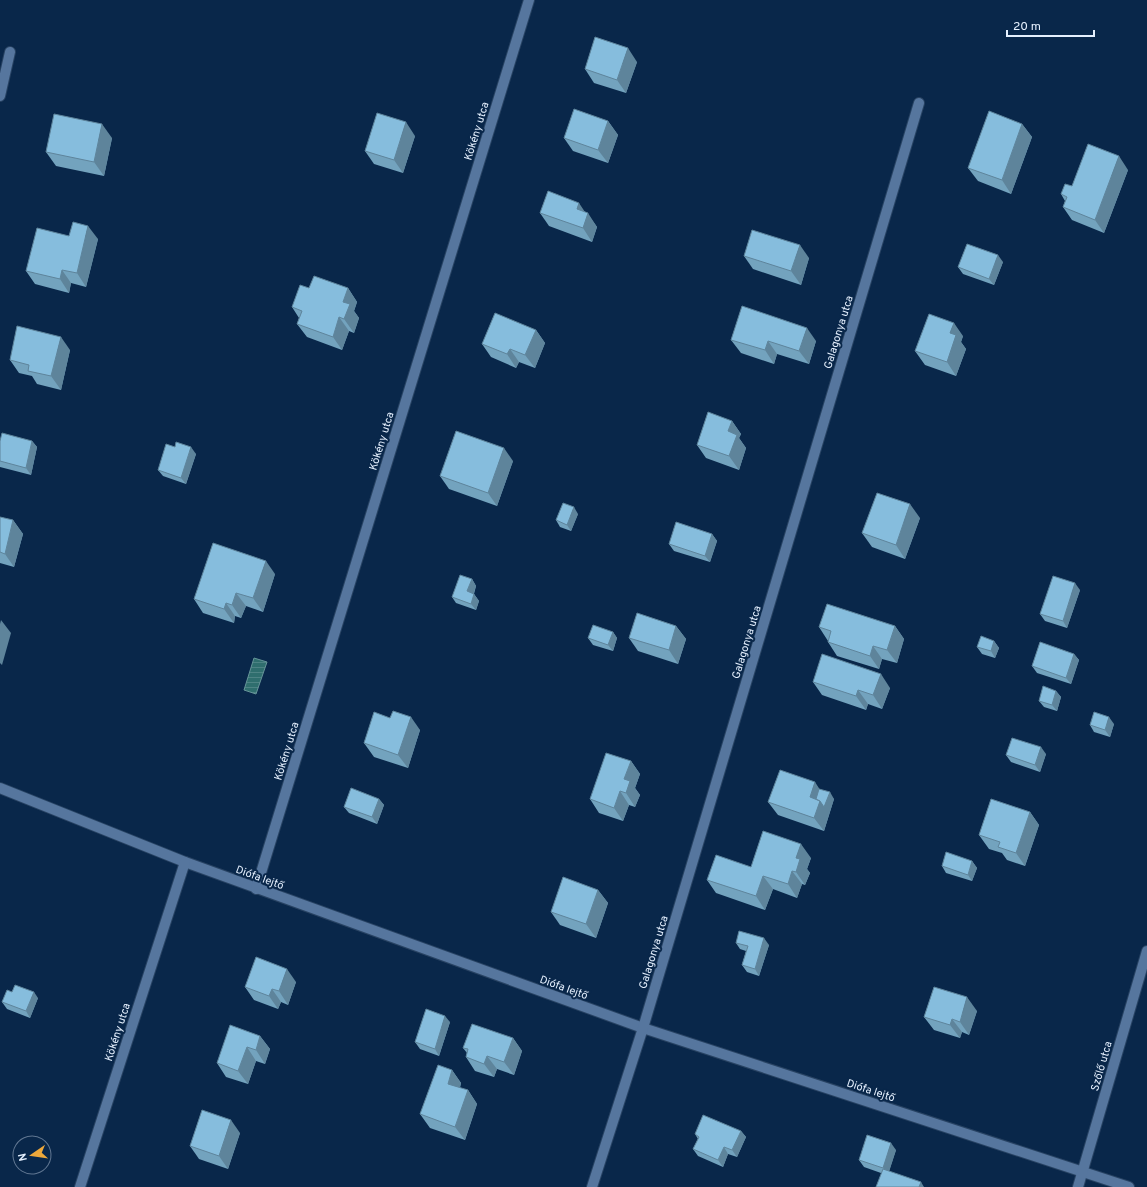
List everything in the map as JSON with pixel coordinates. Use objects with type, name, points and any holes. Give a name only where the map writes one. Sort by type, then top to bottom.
[{"type":"street","name":"Kökény utca","points":[[256,889],[529,0]]},
{"type":"street","points":[[0,96],[10,52]]},
{"type":"street","name":"Galagonya utca","points":[[592,1187],[643,1028],[919,103]]},
{"type":"street","name":"Diófa lejtő","points":[[0,788],[256,889],[643,1028],[1129,1187]]},
{"type":"street","name":"Kökény utca","points":[[80,1187],[185,862]]},
{"type":"street","name":"Szőlő utca","points":[[1078,1187],[1147,951]]},
{"type":"shaded area","points":[[254,658],[267,662],[256,694],[244,690]]},
{"type":"building","points":[[595,37],[628,48],[617,80],[585,69]]},
{"type":"building","points":[[574,109],[608,121],[598,150],[564,138]]},
{"type":"building","points":[[989,111],[1022,124],[1002,180],[968,168]]},
{"type":"building","points":[[377,113],[406,122],[394,160],[365,151]]},
{"type":"building","points":[[54,114],[102,124],[94,162],[46,152]]},
{"type":"building","points":[[1088,144],[1119,156],[1095,220],[1063,207],[1067,197],[1061,194],[1065,184],[1072,186]]},
{"type":"building","points":[[548,191],[579,203],[577,209],[588,213],[583,228],[540,213]]},
{"type":"building","points":[[73,222],[88,226],[77,273],[62,270],[60,279],[26,271],[37,228],[69,236]]},
{"type":"building","points":[[752,230],[800,245],[791,271],[744,256]]},
{"type":"building","points":[[967,244],[998,255],[989,279],[958,267]]},
{"type":"building","points":[[314,276],[348,288],[343,302],[350,304],[344,319],[339,317],[333,337],[297,324],[302,311],[292,307],[300,285],[309,288]]},
{"type":"building","points":[[742,306],[807,328],[799,351],[768,341],[765,350],[731,340]]},
{"type":"building","points":[[495,313],[536,330],[525,355],[510,349],[507,354],[482,344]]},
{"type":"building","points":[[929,314],[954,323],[950,333],[956,335],[947,362],[915,351]]},
{"type":"building","points":[[17,326],[61,337],[51,376],[28,371],[29,365],[10,360]]},
{"type":"building","points":[[708,412],[732,421],[728,431],[737,435],[729,456],[697,445]]},
{"type":"building","points":[[456,431],[504,448],[488,493],[440,476]]},
{"type":"building","points":[[2,433],[32,441],[26,468],[0,461],[0,441]]},
{"type":"building","points":[[176,442],[191,447],[181,478],[158,470],[166,444],[175,447]]},
{"type":"building","points":[[877,493],[910,504],[896,545],[862,533]]},
{"type":"building","points":[[563,503],[574,507],[567,525],[556,520]]},
{"type":"building","points":[[0,517],[13,520],[5,554],[0,552]]},
{"type":"building","points":[[676,522],[712,534],[705,556],[669,544]]},
{"type":"building","points":[[213,543],[266,561],[253,598],[236,593],[232,605],[226,603],[224,609],[194,599]]},
{"type":"building","points":[[460,575],[472,579],[467,591],[474,594],[471,604],[452,597]]},
{"type":"building","points":[[1053,576],[1075,583],[1063,621],[1040,614]]},
{"type":"building","points":[[827,604],[895,626],[887,650],[873,646],[870,656],[828,642],[831,631],[819,627]]},
{"type":"building","points":[[637,613],[676,626],[669,650],[629,638]]},
{"type":"building","points":[[593,625],[613,632],[608,645],[588,638]]},
{"type":"building","points":[[981,636],[994,641],[991,651],[977,647]]},
{"type":"building","points":[[1040,642],[1074,654],[1066,678],[1032,666]]},
{"type":"building","points":[[822,654],[881,674],[873,695],[858,690],[856,696],[813,682]]},
{"type":"building","points":[[1043,686],[1056,691],[1052,705],[1039,701]]},
{"type":"building","points":[[393,711],[411,717],[398,755],[364,743],[374,712],[390,718]]},
{"type":"building","points":[[1094,712],[1109,717],[1105,730],[1090,725]]},
{"type":"building","points":[[1012,738],[1041,747],[1035,765],[1006,755]]},
{"type":"building","points":[[606,753],[631,761],[624,779],[630,781],[626,793],[620,791],[614,808],[590,799]]},
{"type":"building","points":[[780,770],[815,782],[810,797],[820,801],[814,818],[768,802]]},
{"type":"building","points":[[351,788],[379,799],[372,817],[344,807]]},
{"type":"building","points":[[819,789],[830,792],[824,807],[820,801],[816,799]]},
{"type":"building","points":[[991,799],[1030,812],[1016,853],[998,847],[1000,842],[979,835]]},
{"type":"building","points":[[763,831],[801,844],[796,858],[800,859],[796,872],[792,871],[788,884],[763,876],[756,896],[707,880],[716,855],[751,867]]},
{"type":"building","points":[[946,852],[972,861],[968,875],[942,866]]},
{"type":"building","points":[[563,877],[598,890],[586,924],[551,912]]},
{"type":"building","points":[[739,931],[764,938],[755,969],[742,965],[748,946],[736,943]]},
{"type":"building","points":[[256,957],[287,969],[279,991],[272,989],[269,996],[245,987]]},
{"type":"building","points":[[15,985],[34,992],[26,1011],[2,1002],[7,990],[12,992]]},
{"type":"building","points":[[934,987],[967,997],[960,1022],[952,1019],[950,1025],[924,1017]]},
{"type":"building","points":[[426,1009],[445,1016],[435,1049],[415,1042]]},
{"type":"building","points":[[472,1024],[513,1038],[504,1062],[487,1056],[484,1064],[466,1057],[468,1049],[463,1048]]},
{"type":"building","points":[[230,1025],[260,1036],[256,1050],[247,1047],[238,1071],[217,1063]]},
{"type":"building","points":[[438,1065],[452,1070],[448,1084],[468,1090],[455,1127],[420,1114]]},
{"type":"building","points":[[202,1110],[231,1120],[219,1156],[190,1146]]},
{"type":"building","points":[[703,1115],[741,1131],[732,1150],[724,1147],[718,1160],[693,1149],[699,1137],[695,1134]]},
{"type":"building","points":[[867,1135],[891,1143],[883,1168],[859,1160]]},
{"type":"building","points":[[883,1169],[921,1182],[919,1187],[876,1187]]}]
